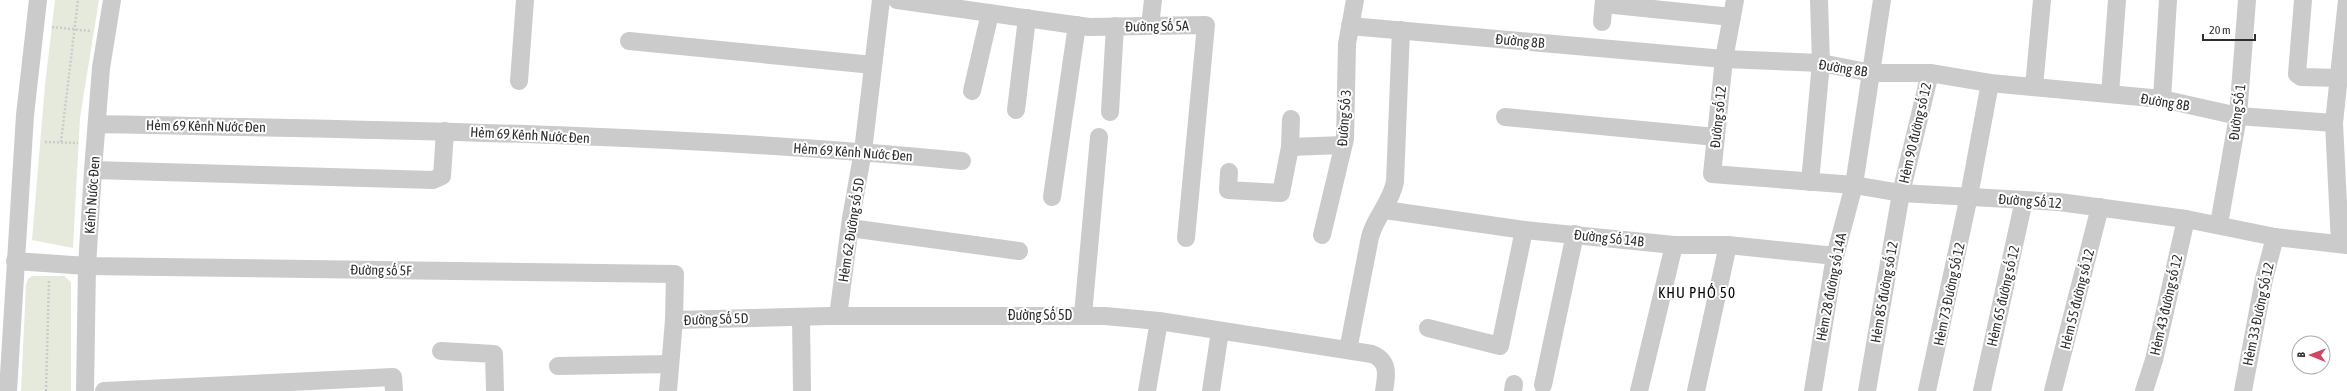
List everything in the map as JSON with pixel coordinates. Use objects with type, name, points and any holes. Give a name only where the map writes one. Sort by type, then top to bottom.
[{"type":"street","points":[[8,391],[25,115],[38,0]]},
{"type":"street","name":"Kênh Nước Đen","points":[[85,391],[87,266],[93,170],[104,45],[112,0]]},
{"type":"street","points":[[519,81],[525,0]]},
{"type":"street","name":"Hẻm 62 Đường số 5D","points":[[838,316],[850,228],[863,152],[881,0]]},
{"type":"street","points":[[1150,26],[1153,0]]},
{"type":"street","name":"Đường Số 3","points":[[1322,236],[1343,145],[1347,44],[1355,0]]},
{"type":"street","points":[[1810,182],[1821,63],[1819,0]]},
{"type":"street","name":"Hẻm 28 đường số 14A","points":[[1813,391],[1835,256],[1854,185],[1882,0]]},
{"type":"street","points":[[2034,87],[2042,0]]},
{"type":"street","points":[[2110,94],[2117,0]]},
{"type":"street","points":[[2162,99],[2168,0]]},
{"type":"street","name":"Đường Số 1","points":[[2219,224],[2238,116],[2247,0]]},
{"type":"street","points":[[2303,0],[2297,74],[2339,78]]},
{"type":"street","points":[[2343,244],[2334,123],[2347,0]]},
{"type":"street","name":"Đường Số 5A","points":[[903,1],[1077,25],[1206,25],[1186,238]]},
{"type":"street","points":[[1602,22],[1604,2],[1734,8]]},
{"type":"street","name":"Đường số 12","points":[[1712,174],[1724,59],[1734,8]]},
{"type":"street","points":[[972,91],[990,13]]},
{"type":"street","points":[[1016,110],[1027,18]]},
{"type":"street","points":[[1052,197],[1077,25]]},
{"type":"street","points":[[1110,112],[1115,26]]},
{"type":"street","name":"Đường 8B","points":[[1350,26],[1724,59],[1821,63],[1872,73],[1930,73],[1990,83],[2162,99],[2238,116],[2334,123]]},
{"type":"street","points":[[1348,350],[1370,237],[1375,221],[1385,210],[1392,196],[1395,182],[1401,30]]},
{"type":"street","points":[[629,41],[873,65]]},
{"type":"street","name":"Hẻm 90 đường số 12","points":[[1901,193],[1930,73]]},
{"type":"street","name":"Hẻm 73 Đường Số 12","points":[[1928,391],[1969,196],[1990,83]]},
{"type":"street","points":[[1505,117],[1716,138]]},
{"type":"street","points":[[1229,172],[1228,190],[1281,193],[1290,148],[1291,119]]},
{"type":"street","name":"Hẻm 69 Kênh Nước Đen","points":[[97,124],[445,131],[863,152],[962,161]]},
{"type":"street","points":[[93,170],[433,180],[442,176],[445,131]]},
{"type":"street","points":[[1083,315],[1099,137]]},
{"type":"street","points":[[1290,148],[1343,145]]},
{"type":"street","name":"Đường Số 12","points":[[1712,174],[1854,185],[1901,193],[1969,196],[2100,207],[2186,218],[2275,237],[2343,244]]},
{"type":"street","name":"Hẻm 85 đường số 12","points":[[1867,391],[1901,193]]},
{"type":"street","name":"Hẻm 65 đường số 12","points":[[1982,391],[2024,200]]},
{"type":"street","name":"Hẻm 55 đường số 12","points":[[2053,391],[2100,207]]},
{"type":"street","name":"Đường Số 14B","points":[[1385,210],[1524,230],[1674,245],[1728,245],[1835,256]]},
{"type":"street","name":"Hẻm 43 đường số 12","points":[[2144,391],[2154,360],[2186,218]]},
{"type":"street","points":[[850,228],[1019,251]]},
{"type":"street","points":[[1428,328],[1500,346],[1524,230]]},
{"type":"street","points":[[1543,385],[1575,234]]},
{"type":"street","name":"Hẻm 33 Đường Số 12","points":[[2243,391],[2264,279],[2275,237]]},
{"type":"street","points":[[1639,391],[1674,245]]},
{"type":"street","points":[[1696,391],[1728,245]]},
{"type":"street","name":"Đường số 5F","points":[[15,261],[87,266],[675,274],[674,320]]},
{"type":"street","name":"Đường Số 5D","points":[[674,320],[838,316],[1083,315],[1159,321],[1372,354],[1382,360],[1386,367],[1385,384]]},
{"type":"street","points":[[801,317],[802,391]]},
{"type":"street","points":[[668,391],[674,320]]},
{"type":"street","points":[[1147,391],[1159,321]]},
{"type":"street","points":[[1211,391],[1220,331]]},
{"type":"street","points":[[441,351],[494,354],[496,391]]},
{"type":"street","points":[[558,366],[670,364]]},
{"type":"street","points":[[104,391],[393,384]]},
{"type":"path","points":[[60,142],[78,0]]},
{"type":"path","points":[[47,26],[95,32]]},
{"type":"path","points":[[45,142],[84,143]]},
{"type":"path","points":[[46,391],[50,274]]},
{"type":"shaded area","points":[[55,0],[99,0],[80,118],[73,248],[32,240],[45,85]]},
{"type":"shaded area","points":[[32,276],[64,276],[71,282],[71,391],[21,391],[26,285],[28,279]]},
{"type":"district","name":"KHU PHỐ 50","points":[[1697,293]]}]
